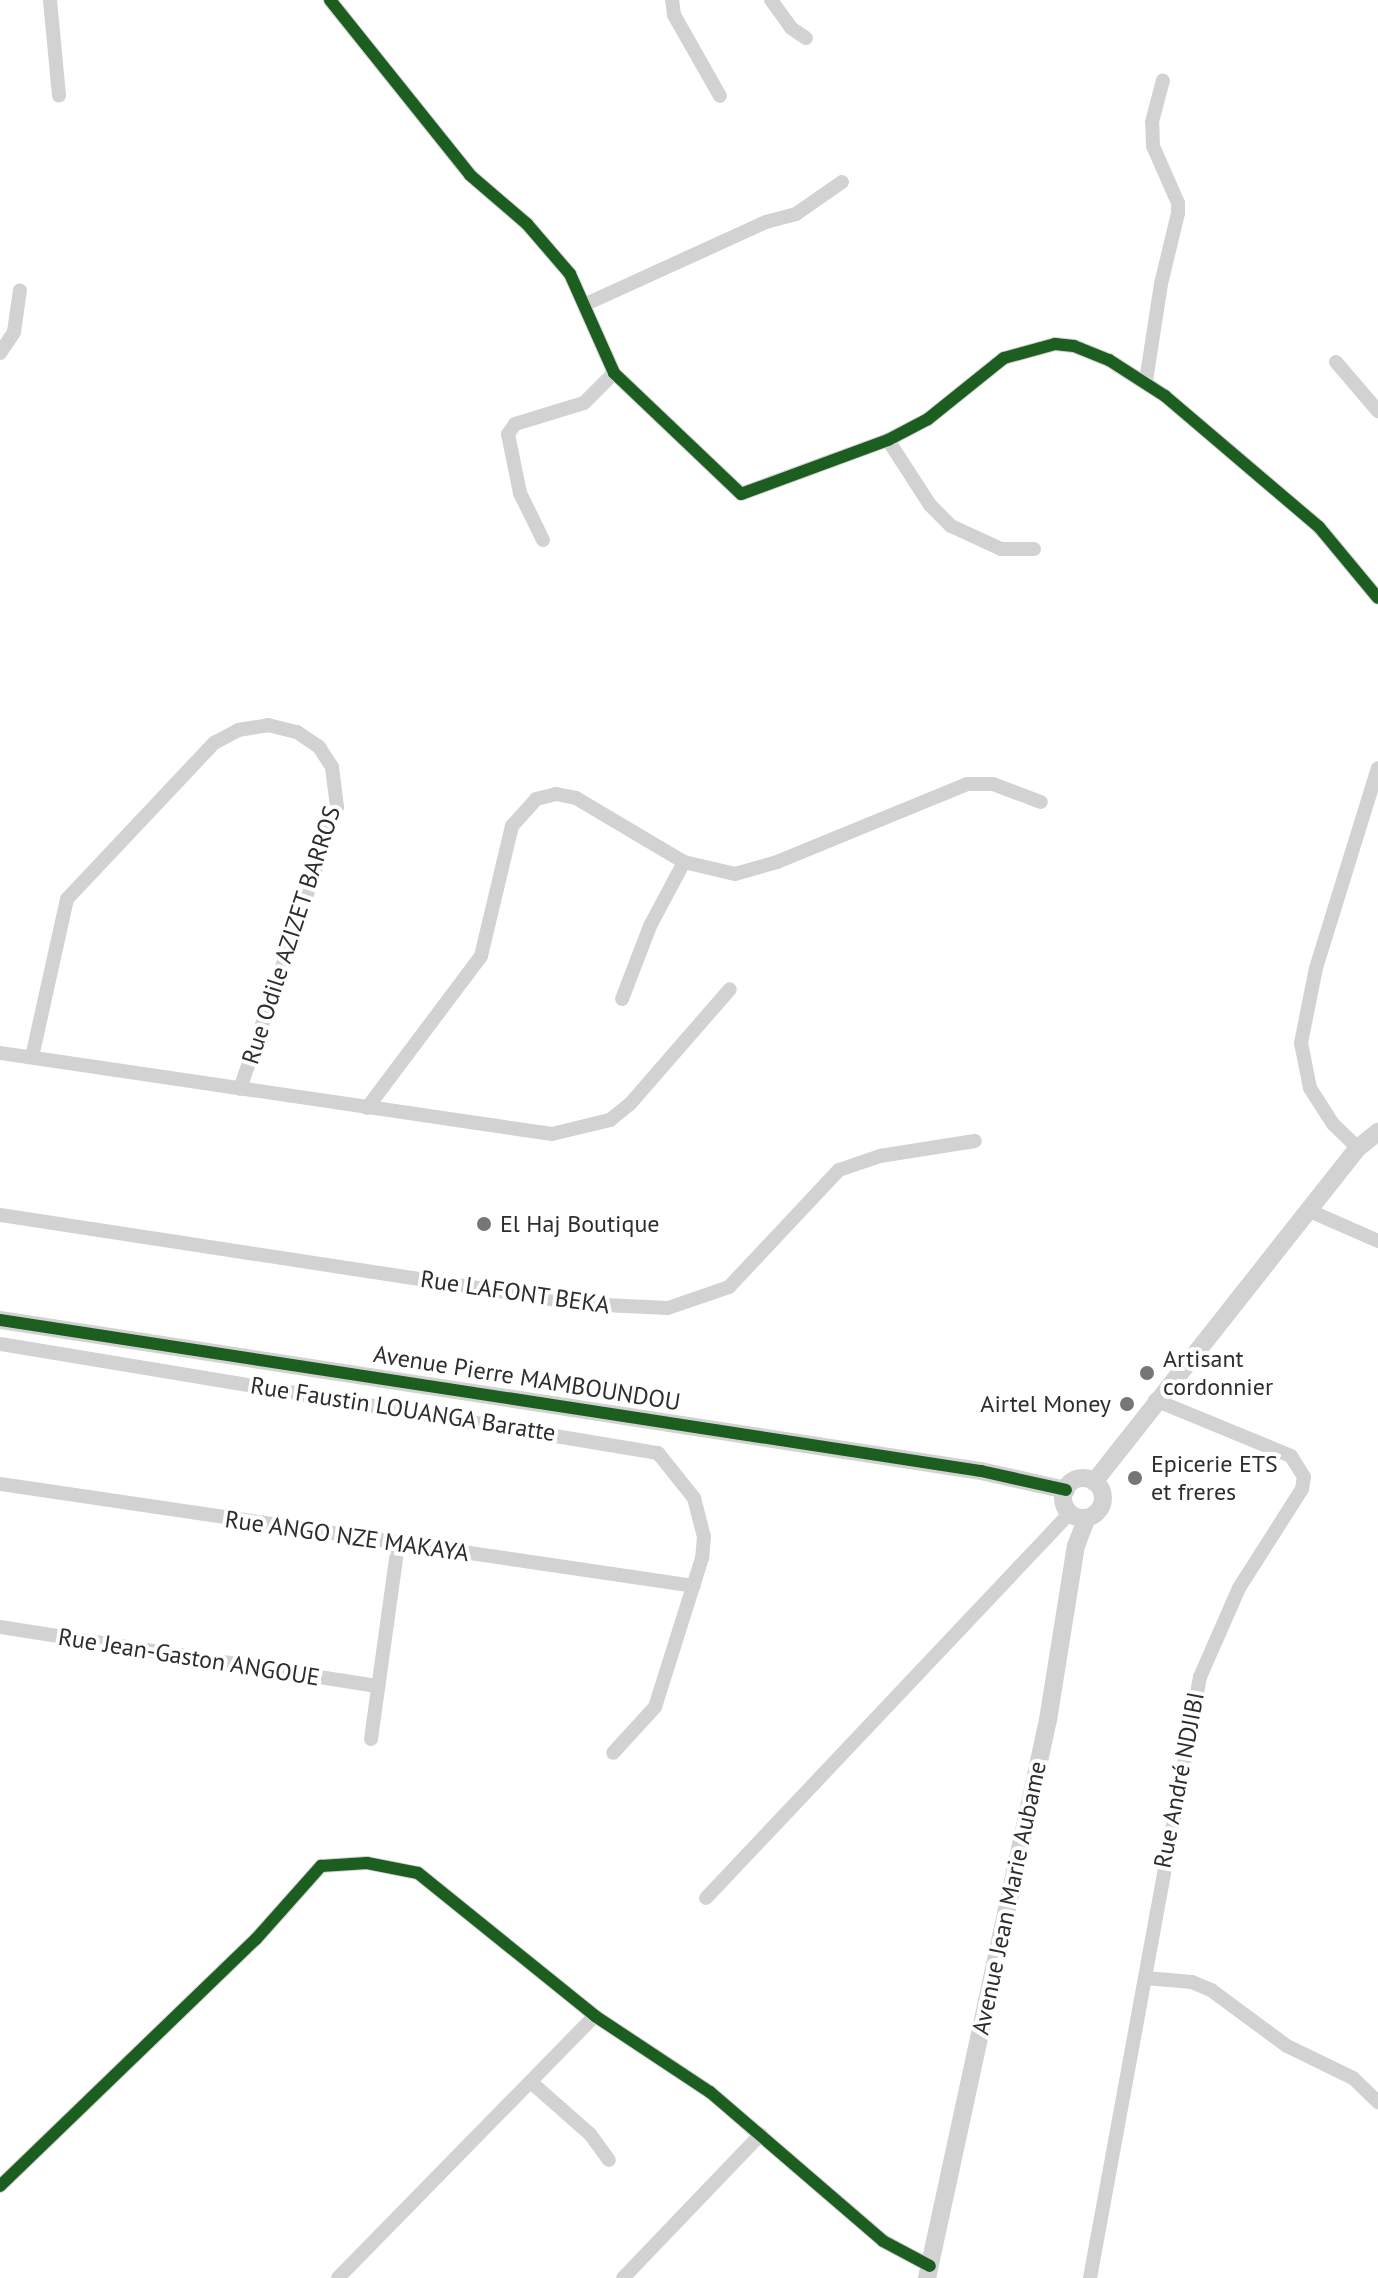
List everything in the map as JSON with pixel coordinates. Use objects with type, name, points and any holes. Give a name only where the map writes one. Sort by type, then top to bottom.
[{"type":"street","points":[[50,0],[59,96]]},
{"type":"street","points":[[330,0],[470,175],[527,224],[570,274],[586,304],[614,373],[741,494],[888,440],[928,419],[988,368],[1021,351],[1055,344],[1074,346],[1146,381],[1319,527],[1378,598]]},
{"type":"street","points":[[672,0],[674,15],[720,96]]},
{"type":"street","points":[[771,0],[791,28],[806,38]]},
{"type":"street","points":[[1146,381],[1178,213],[1178,203],[1153,146],[1152,122],[1163,80]]},
{"type":"street","points":[[586,304],[766,222],[796,214],[842,182]]},
{"type":"street","points":[[0,353],[14,332],[20,290]]},
{"type":"street","points":[[1336,362],[1378,411]]},
{"type":"street","points":[[543,540],[520,493],[508,434],[515,424],[584,403],[614,373]]},
{"type":"street","points":[[888,440],[930,505],[951,526],[1001,549],[1034,549]]},
{"type":"street","name":"Rue Odile AZIZET BARROS","points":[[32,1057],[67,899],[214,743],[238,730],[268,725],[297,732],[319,747],[332,767],[337,807],[240,1089]]},
{"type":"street","points":[[1358,1148],[1333,1124],[1310,1088],[1301,1043],[1316,968],[1378,768]]},
{"type":"street","points":[[367,1108],[481,956],[512,826],[536,799],[556,794],[576,798],[684,862],[720,873],[756,869],[973,783],[993,784],[1041,802]]},
{"type":"street","points":[[622,999],[650,926],[684,862]]},
{"type":"street","points":[[0,1053],[529,1132],[589,1128],[630,1104],[730,989]]},
{"type":"street","points":[[1094,1482],[1155,1400],[1312,1212],[1358,1148],[1378,1132]]},
{"type":"street","name":"Rue LAFONT BEKA","points":[[0,1215],[583,1304],[668,1308],[729,1287],[839,1170],[880,1156],[975,1141]]},
{"type":"street","points":[[1312,1212],[1378,1241]]},
{"type":"street","name":"Avenue Pierre MAMBOUNDOU","points":[[0,1320],[1046,1483],[1066,1490]]},
{"type":"street","name":"Rue Faustin LOUANGA Baratte","points":[[0,1344],[645,1447],[674,1467],[701,1517],[704,1537],[694,1586],[655,1707],[613,1753]]},
{"type":"street","name":"Rue André NDJIBI","points":[[1090,2278],[1145,1978],[1171,1811],[1200,1677],[1239,1588],[1302,1489],[1304,1477],[1291,1456],[1155,1400]]},
{"type":"street","points":[[1078,1515],[1066,1490],[1081,1479],[1094,1482]]},
{"type":"street","points":[[706,1898],[1078,1515],[1096,1514],[1103,1500],[1094,1482]]},
{"type":"street","name":"Rue ANGO NZE MAKAYA","points":[[0,1484],[398,1545],[694,1586]]},
{"type":"street","name":"Avenue Jean Marie Aubame","points":[[928,2272],[1055,1683],[1078,1515]]},
{"type":"street","points":[[371,1739],[398,1545]]},
{"type":"street","name":"Rue Jean-Gaston ANGOUE","points":[[0,1627],[378,1686]]},
{"type":"street","points":[[0,2186],[247,1947],[321,1866],[334,1862],[418,1873],[595,2016],[710,2092],[883,2241],[928,2272]]},
{"type":"street","points":[[1145,1978],[1192,1982],[1211,1990],[1287,2046],[1353,2078],[1378,2102]]},
{"type":"street","points":[[341,2277],[533,2084],[595,2016]]},
{"type":"street","points":[[533,2084],[590,2134],[609,2160]]},
{"type":"street","points":[[623,2278],[761,2134]]},
{"type":"cycle path","points":[[330,0],[470,175],[527,224],[570,274],[614,373],[741,494],[888,440],[928,419],[1004,358],[1055,344],[1074,346],[1109,360],[1165,396],[1319,527],[1378,598]]},
{"type":"cycle path","points":[[0,1320],[981,1471],[1066,1490]]},
{"type":"cycle path","points":[[0,2186],[256,1939],[321,1866],[367,1863],[418,1873],[595,2016],[710,2092],[883,2241],[930,2266]]},
{"type":"place","name":"El Haj Boutique","points":[[484,1224]]},
{"type":"place","name":"Artisant cordonnier","points":[[1147,1373]]},
{"type":"place","name":"Airtel Money","points":[[1127,1404]]},
{"type":"place","name":"Epicerie ETS et freres","points":[[1135,1478]]}]
